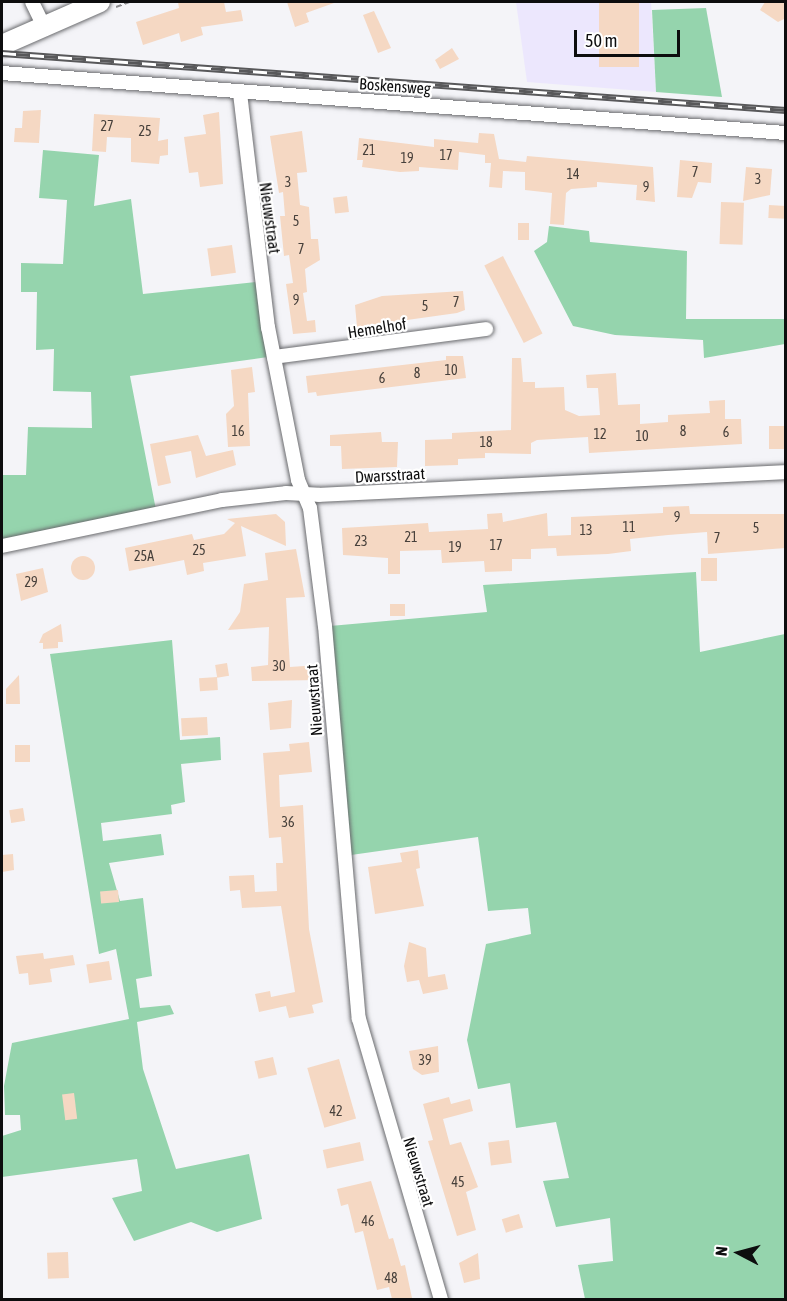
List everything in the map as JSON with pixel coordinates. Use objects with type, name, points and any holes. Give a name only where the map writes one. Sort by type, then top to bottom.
[{"type":"street","points":[[32,2],[43,25]]},
{"type":"street","points":[[2,45],[43,25],[100,2]]},
{"type":"street","name":"Boskensweg","points":[[2,73],[786,133]]},
{"type":"street","name":"Nieuwstraat","points":[[240,93],[273,357],[298,480],[306,494],[325,626],[359,1019],[441,1299]]},
{"type":"street","name":"Hemelhof","points":[[273,357],[486,329]]},
{"type":"street","name":"Dwarsstraat","points":[[2,546],[222,500],[306,494],[786,472]]},
{"type":"shaded area","points":[[516,2],[651,2],[656,92],[527,82]]},
{"type":"green space","points":[[706,8],[722,97],[656,92],[652,10]]},
{"type":"green space","points":[[43,150],[99,155],[94,206],[131,199],[143,294],[257,282],[268,357],[130,376],[156,510],[2,542],[2,475],[26,475],[28,427],[92,428],[91,392],[53,391],[54,349],[36,350],[37,292],[21,292],[21,263],[63,264],[67,200],[39,198]]},
{"type":"green space","points":[[549,226],[589,231],[590,242],[687,251],[686,319],[785,319],[785,344],[704,358],[703,340],[615,335],[573,326],[534,251],[547,242]]},
{"type":"green space","points":[[696,572],[700,652],[785,634],[785,1299],[585,1299],[578,1265],[613,1261],[610,1218],[556,1227],[543,1181],[569,1178],[556,1122],[516,1128],[510,1083],[478,1089],[467,1040],[486,944],[531,934],[528,908],[488,911],[478,837],[351,855],[330,626],[487,612],[483,585]]},
{"type":"green space","points":[[172,640],[180,740],[220,737],[221,760],[181,764],[185,802],[171,805],[172,814],[101,823],[103,841],[161,834],[164,855],[109,863],[120,901],[143,898],[152,976],[136,979],[140,1008],[170,1005],[174,1014],[137,1022],[143,1069],[176,1169],[249,1154],[262,1219],[217,1232],[191,1222],[134,1241],[112,1198],[142,1191],[137,1159],[2,1177],[2,1136],[21,1130],[20,1115],[5,1115],[4,1086],[12,1043],[129,1019],[116,949],[99,954],[50,654]]},
{"type":"building","points":[[178,2],[224,2],[226,12],[241,10],[243,21],[201,27],[203,35],[181,42],[179,33],[143,45],[136,22],[179,8]]},
{"type":"building","points":[[287,2],[334,3],[306,13],[309,22],[295,27]]},
{"type":"building","points":[[599,2],[639,2],[639,67],[599,67]]},
{"type":"building","points":[[765,2],[786,2],[786,18],[778,22],[760,10]]},
{"type":"building","points":[[374,11],[391,48],[378,53],[363,15]]},
{"type":"building","points":[[452,48],[459,59],[440,69],[435,60]]},
{"type":"building","points":[[41,110],[39,143],[14,142],[15,128],[22,128],[23,111]]},
{"type":"building","points":[[219,112],[223,184],[200,187],[198,172],[189,173],[184,137],[206,134],[203,115]]},
{"type":"building","points":[[94,114],[160,118],[158,141],[168,139],[168,155],[160,156],[159,164],[131,162],[131,138],[107,137],[106,152],[92,151]]},
{"type":"building","points":[[302,131],[307,172],[297,173],[300,205],[309,207],[311,239],[318,239],[320,260],[305,269],[307,292],[303,293],[307,321],[315,320],[316,332],[293,334],[286,284],[293,283],[289,255],[284,256],[280,216],[285,216],[283,192],[279,193],[270,136]]},
{"type":"building","points":[[479,133],[494,134],[499,159],[526,162],[527,156],[653,167],[655,202],[636,200],[637,185],[597,182],[597,187],[571,189],[566,193],[564,225],[550,224],[552,193],[525,190],[525,172],[503,171],[502,188],[489,187],[491,163],[485,163],[485,155],[459,152],[458,170],[419,167],[419,171],[400,172],[362,167],[363,160],[357,160],[359,138],[434,147],[434,139],[478,143]]},
{"type":"building","points":[[680,160],[712,163],[711,183],[698,182],[692,198],[677,197]]},
{"type":"building","points":[[746,167],[772,169],[770,195],[743,201]]},
{"type":"building","points":[[347,196],[349,212],[335,214],[333,198]]},
{"type":"building","points":[[721,202],[744,203],[743,245],[720,244]]},
{"type":"building","points":[[769,205],[786,206],[785,219],[768,218]]},
{"type":"building","points":[[518,223],[529,223],[529,240],[518,240]]},
{"type":"building","points":[[232,245],[236,273],[211,276],[207,248]]},
{"type":"building","points":[[503,256],[542,334],[524,343],[484,266]]},
{"type":"building","points":[[463,291],[465,310],[457,313],[357,327],[355,305],[382,296]]},
{"type":"building","points":[[446,356],[463,356],[466,378],[317,396],[316,392],[308,393],[306,376],[446,360]]},
{"type":"building","points":[[512,358],[521,358],[523,382],[535,382],[535,388],[564,387],[565,410],[579,416],[600,415],[598,388],[587,388],[586,375],[616,373],[618,405],[640,404],[640,424],[668,422],[668,415],[710,413],[709,401],[725,400],[725,419],[741,419],[742,444],[589,453],[588,437],[537,440],[531,443],[531,454],[485,453],[485,458],[458,459],[458,465],[425,466],[425,440],[452,439],[452,433],[511,430]]},
{"type":"building","points":[[252,367],[255,392],[248,393],[250,446],[228,447],[226,414],[234,406],[231,370]]},
{"type":"building","points":[[769,426],[786,426],[786,449],[769,449]]},
{"type":"building","points":[[381,432],[382,442],[398,442],[397,467],[342,469],[341,446],[330,446],[330,435]]},
{"type":"building","points":[[198,435],[206,456],[233,450],[236,465],[196,478],[191,451],[165,456],[171,483],[158,486],[150,444]]},
{"type":"building","points":[[689,506],[690,514],[786,514],[786,548],[708,554],[707,532],[668,535],[630,539],[631,551],[608,554],[557,556],[556,548],[531,549],[531,559],[512,559],[512,571],[485,572],[484,561],[442,563],[441,550],[400,551],[400,574],[388,574],[388,558],[343,555],[342,528],[428,523],[429,532],[488,529],[487,514],[502,513],[503,522],[547,513],[548,536],[571,535],[571,517],[663,513],[663,507]]},
{"type":"building","points":[[276,514],[285,522],[286,546],[241,526],[246,556],[203,563],[204,571],[187,575],[184,560],[129,571],[125,548],[192,534],[194,540],[224,534],[235,523],[227,519]]},
{"type":"building","points":[[296,549],[305,597],[286,598],[290,667],[319,665],[320,680],[252,681],[251,667],[268,665],[269,627],[228,630],[240,612],[244,584],[268,580],[265,553]]},
{"type":"building","points":[[83,556],[92,559],[95,568],[92,577],[83,580],[74,577],[71,568],[74,559]]},
{"type":"building","points":[[701,558],[717,558],[717,581],[701,581]]},
{"type":"building","points":[[43,568],[48,592],[21,601],[16,574]]},
{"type":"building","points":[[390,604],[405,604],[405,616],[390,616]]},
{"type":"building","points":[[61,624],[63,642],[58,642],[58,648],[43,649],[43,643],[39,643],[43,634]]},
{"type":"building","points":[[227,663],[229,676],[217,678],[215,665]]},
{"type":"building","points":[[19,675],[20,704],[6,704],[6,689]]},
{"type":"building","points":[[217,677],[218,690],[200,691],[199,678]]},
{"type":"building","points":[[292,700],[291,728],[270,730],[268,703]]},
{"type":"building","points":[[207,717],[208,735],[182,736],[181,718]]},
{"type":"building","points":[[309,742],[312,772],[279,775],[280,807],[303,805],[309,929],[323,1002],[312,1005],[314,1013],[289,1018],[286,1006],[259,1012],[255,994],[270,991],[271,997],[295,992],[281,906],[242,908],[240,890],[230,891],[229,876],[254,875],[255,892],[277,891],[276,863],[283,863],[281,837],[269,838],[263,753],[290,751],[289,744]]},
{"type":"building","points":[[15,745],[30,745],[30,762],[15,762]]},
{"type":"building","points":[[23,808],[25,821],[11,823],[9,810]]},
{"type":"building","points":[[418,850],[420,868],[416,869],[424,906],[375,914],[368,867],[402,862],[400,853]]},
{"type":"building","points":[[13,854],[14,870],[2,872],[2,855]]},
{"type":"building","points":[[118,890],[119,902],[101,904],[100,892]]},
{"type":"building","points":[[409,942],[426,948],[428,977],[445,974],[448,989],[423,994],[419,980],[407,982],[404,966]]},
{"type":"building","points":[[43,953],[44,959],[73,955],[75,965],[50,969],[52,982],[29,985],[28,973],[19,974],[16,956]]},
{"type":"building","points":[[109,961],[112,980],[89,983],[86,965]]},
{"type":"building","points":[[438,1046],[439,1072],[422,1075],[413,1069],[409,1051]]},
{"type":"building","points":[[273,1057],[277,1075],[259,1079],[254,1061]]},
{"type":"building","points":[[339,1059],[356,1119],[324,1128],[307,1068]]},
{"type":"building","points":[[74,1093],[77,1119],[65,1120],[62,1094]]},
{"type":"building","points":[[449,1097],[451,1104],[470,1099],[473,1111],[443,1119],[450,1145],[461,1142],[478,1187],[466,1192],[476,1230],[457,1236],[428,1141],[433,1140],[423,1104]]},
{"type":"building","points":[[509,1140],[512,1163],[491,1165],[488,1143]]},
{"type":"building","points":[[360,1142],[364,1161],[327,1168],[323,1150]]},
{"type":"building","points":[[371,1181],[389,1239],[393,1238],[401,1266],[405,1265],[412,1298],[392,1299],[389,1287],[377,1290],[363,1231],[355,1233],[348,1204],[341,1206],[337,1189]]},
{"type":"building","points":[[519,1214],[523,1227],[506,1233],[502,1219]]},
{"type":"building","points":[[68,1252],[69,1278],[48,1279],[47,1253]]},
{"type":"building","points":[[478,1253],[480,1279],[464,1283],[459,1263]]},
{"type":"railway","points":[[2,53],[786,110]]}]
